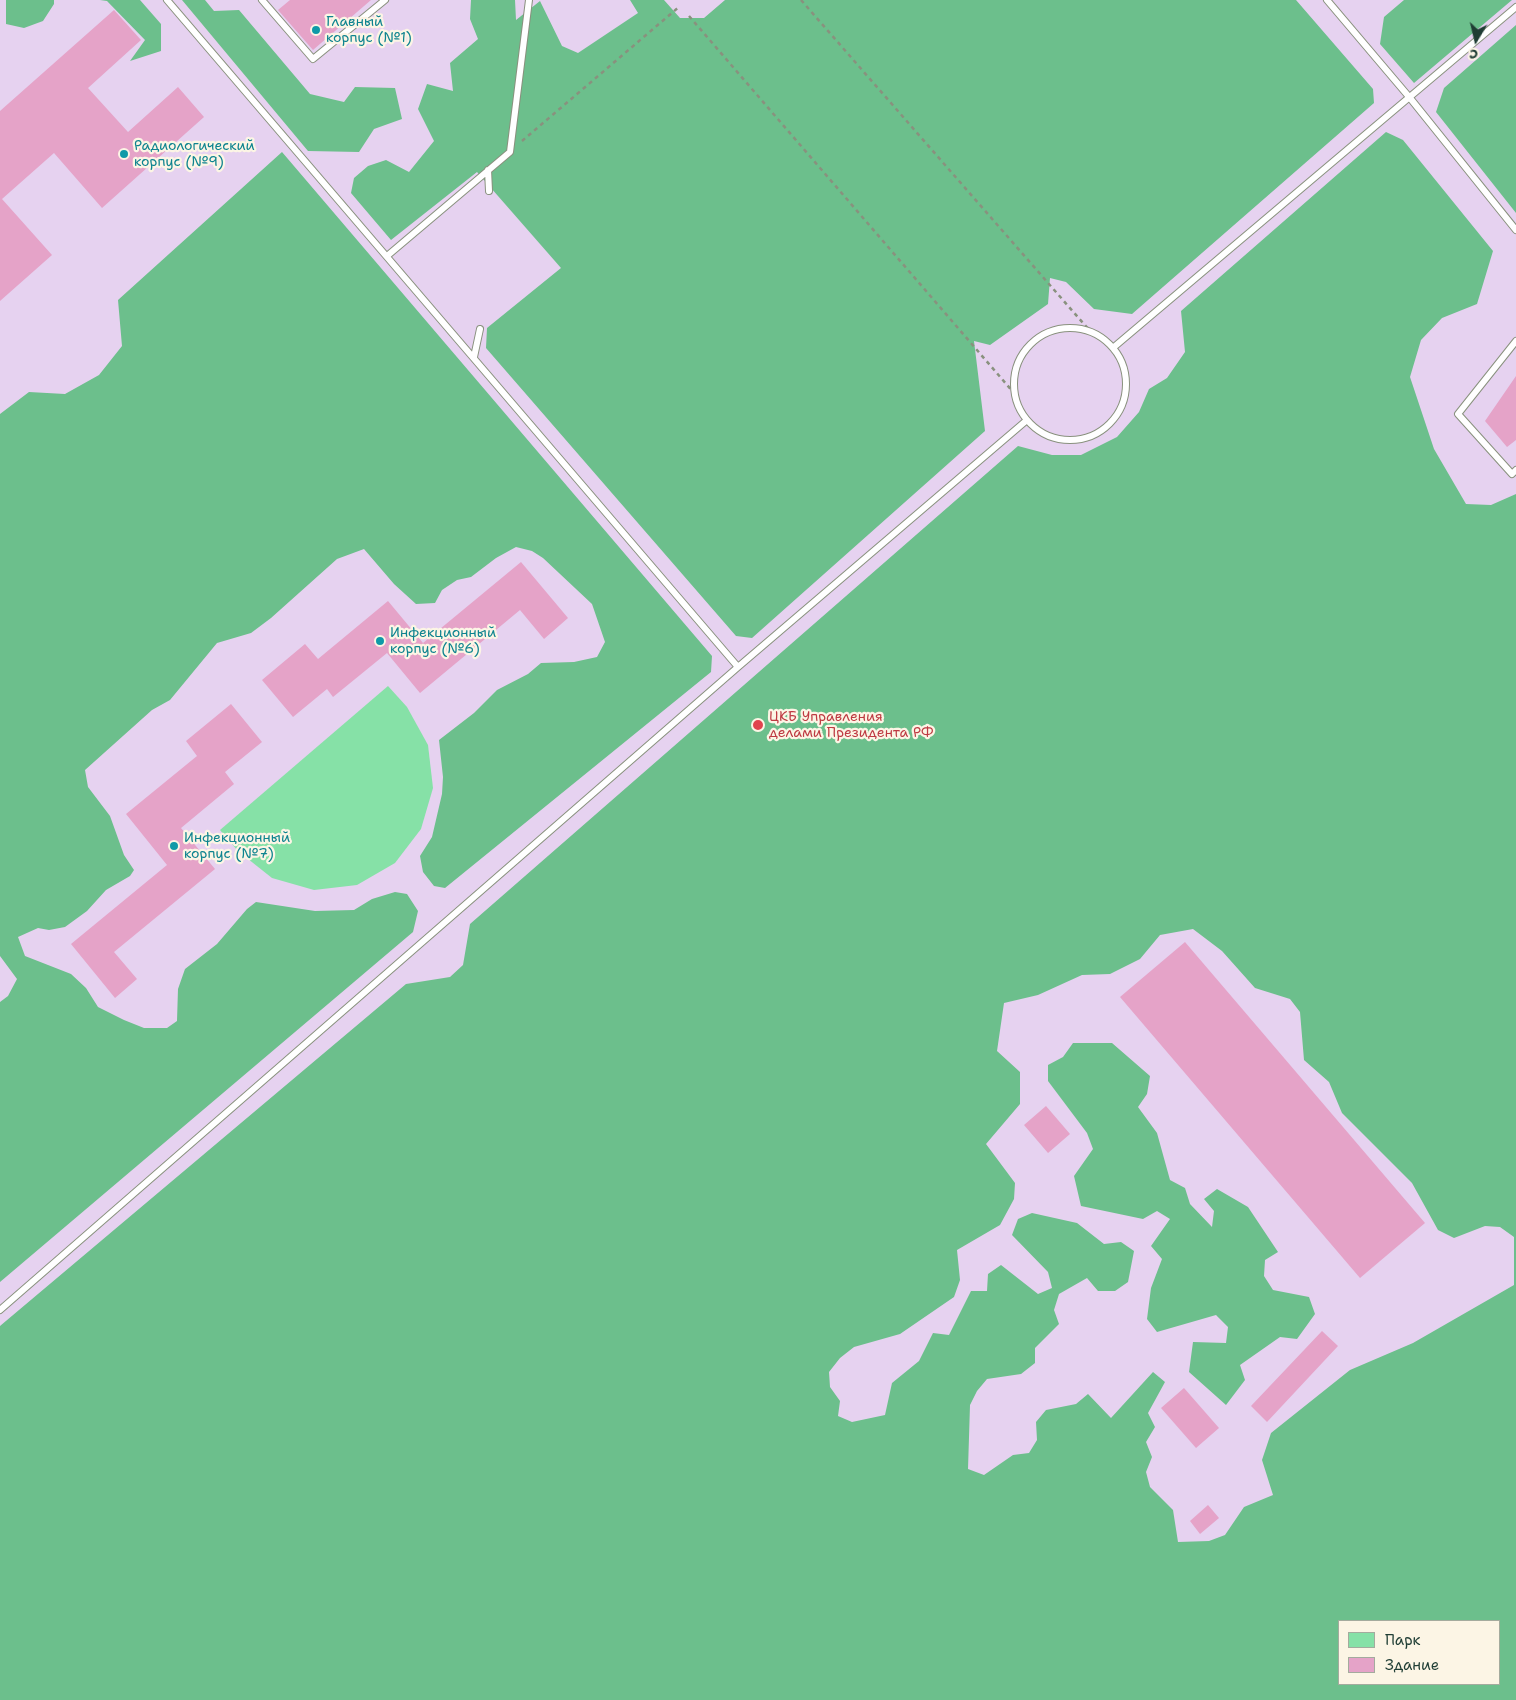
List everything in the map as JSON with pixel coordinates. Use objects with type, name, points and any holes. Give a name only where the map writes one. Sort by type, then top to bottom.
[{"type":"lane","points":[[167,0],[738,667]]},
{"type":"lane","points":[[262,0],[313,60],[385,0]]},
{"type":"lane","points":[[387,256],[510,152],[530,0]]},
{"type":"lane","points":[[1327,0],[1410,98],[1516,230]]},
{"type":"lane","points":[[1114,348],[1516,8]]},
{"type":"lane","points":[[488,170],[489,191]]},
{"type":"lane","points":[[1076,327],[1090,331],[1103,337],[1114,348],[1124,367],[1127,389],[1123,403],[1116,416],[1106,427],[1094,435],[1080,439],[1065,440],[1050,436],[1037,430],[1027,420],[1019,407],[1014,393],[1014,378],[1017,364],[1024,351],[1034,340],[1046,332],[1076,327]]},
{"type":"lane","points":[[474,357],[480,329]]},
{"type":"lane","points":[[1515,474],[1458,414],[1516,341]]},
{"type":"lane","points":[[0,1310],[738,667],[1027,420]]},
{"type":"path","points":[[801,0],[1090,331]]},
{"type":"path","points":[[510,152],[680,6]]},
{"type":"path","points":[[689,16],[1014,393]]},
{"type":"shaded area","name":"ЦКБ Управления делами Президента РФ","points":[[0,0],[1516,0],[1516,1449],[1341,1620],[1338,1620],[1338,1684],[0,1700]]},
{"type":"green space","points":[[6,0],[54,0],[54,4],[43,21],[24,28],[6,24]]},
{"type":"green space","points":[[100,0],[140,0],[161,24],[161,51],[130,61],[145,40],[107,1]]},
{"type":"green space","points":[[182,0],[205,0],[214,11],[239,10],[310,94],[344,102],[355,87],[395,88],[402,119],[374,129],[359,152],[308,151]]},
{"type":"green space","points":[[471,0],[515,0],[516,20],[540,1],[562,46],[578,53],[638,13],[630,0],[664,0],[680,18],[704,18],[725,0],[1296,0],[1373,89],[1374,103],[1132,314],[1094,309],[1066,282],[1050,278],[1048,304],[990,345],[974,341],[985,431],[752,638],[736,636],[486,348],[487,328],[561,268],[477,172],[391,240],[351,193],[354,178],[368,166],[386,160],[409,172],[434,141],[418,109],[427,84],[453,91],[450,63],[478,39],[470,19]]},
{"type":"green space","points":[[1404,0],[1512,0],[1414,83],[1380,44],[1384,17]]},
{"type":"green space","points":[[1516,25],[1516,213],[1436,112],[1444,88]]},
{"type":"green space","points":[[1386,132],[1403,140],[1493,251],[1477,304],[1442,318],[1421,340],[1410,377],[1434,449],[1466,504],[1491,505],[1516,494],[1516,1700],[0,1700],[0,1326],[406,984],[450,977],[463,965],[470,924],[1018,446],[1052,455],[1081,455],[1117,437],[1139,412],[1149,389],[1167,378],[1185,352],[1181,311]],"holes":[[[1193,929],[1222,951],[1255,988],[1290,999],[1300,1012],[1304,1060],[1329,1082],[1342,1113],[1412,1183],[1438,1230],[1454,1238],[1485,1226],[1500,1227],[1514,1237],[1514,1285],[1413,1343],[1350,1370],[1271,1433],[1262,1460],[1273,1495],[1244,1507],[1225,1535],[1209,1541],[1178,1542],[1173,1510],[1150,1487],[1146,1472],[1152,1457],[1146,1442],[1155,1427],[1148,1413],[1165,1382],[1153,1372],[1111,1418],[1088,1394],[1076,1404],[1046,1410],[1036,1422],[1037,1440],[1029,1453],[1013,1455],[984,1475],[968,1469],[970,1405],[977,1391],[987,1379],[1021,1374],[1035,1363],[1035,1348],[1059,1324],[1054,1310],[1059,1294],[1087,1278],[1098,1291],[1115,1291],[1128,1282],[1134,1251],[1121,1242],[1104,1244],[1077,1223],[1032,1213],[1018,1219],[1012,1235],[1048,1272],[1052,1288],[1038,1294],[1001,1265],[988,1274],[987,1291],[971,1291],[949,1335],[933,1333],[919,1361],[892,1383],[885,1415],[852,1422],[838,1416],[840,1401],[830,1387],[829,1372],[840,1358],[854,1347],[900,1334],[954,1297],[960,1280],[957,1250],[1000,1225],[1014,1199],[1015,1183],[986,1144],[1020,1104],[1020,1072],[997,1051],[1004,1003],[1038,995],[1082,975],[1110,974],[1140,959],[1160,935]]]},
{"type":"green space","points":[[282,152],[712,656],[711,672],[445,888],[434,886],[423,872],[420,856],[432,837],[442,794],[443,777],[439,740],[474,713],[497,690],[528,674],[541,663],[574,662],[597,657],[605,642],[592,604],[543,558],[532,551],[516,547],[496,558],[471,577],[457,580],[442,590],[435,603],[416,604],[394,584],[364,549],[337,559],[271,618],[251,633],[217,643],[170,700],[152,710],[85,770],[88,787],[110,816],[124,855],[134,870],[130,876],[106,890],[87,911],[65,927],[49,930],[38,928],[18,937],[25,956],[71,974],[86,988],[98,1007],[144,1028],[167,1028],[177,1021],[178,989],[185,969],[217,944],[247,909],[256,902],[315,911],[354,910],[372,899],[395,892],[407,894],[418,911],[413,932],[0,1282],[0,1002],[8,996],[17,979],[0,956],[0,414],[29,392],[65,394],[99,375],[122,346],[118,300]]},
{"type":"green space","points":[[388,686],[407,707],[428,745],[433,788],[421,829],[395,863],[357,885],[314,890],[272,878],[238,851],[220,830]]},
{"type":"green space","points":[[1073,1043],[1112,1043],[1150,1076],[1147,1094],[1138,1107],[1157,1133],[1170,1180],[1185,1188],[1190,1204],[1212,1227],[1214,1211],[1204,1199],[1217,1189],[1248,1207],[1278,1252],[1265,1260],[1264,1276],[1273,1290],[1309,1297],[1315,1314],[1297,1339],[1280,1337],[1240,1365],[1245,1380],[1226,1405],[1189,1372],[1193,1342],[1226,1343],[1228,1327],[1216,1315],[1157,1332],[1147,1319],[1151,1288],[1162,1259],[1151,1246],[1170,1219],[1157,1211],[1143,1219],[1081,1206],[1074,1176],[1093,1149],[1087,1133],[1048,1081],[1048,1065],[1063,1057]]},
{"type":"building","name":"Главный корпус (№1)","points":[[290,0],[371,0],[313,50],[278,10]]},
{"type":"building","name":"Радиологический корпус (№9)","points":[[114,10],[141,40],[88,88],[128,132],[178,87],[204,117],[102,208],[54,153],[2,199],[52,255],[0,301],[0,111]]},
{"type":"building","points":[[1516,376],[1516,440],[1507,447],[1485,421]]},
{"type":"building","name":"Инфекционный корпус (№6)","points":[[521,562],[568,618],[544,639],[520,610],[420,693],[387,653],[333,697],[327,689],[293,717],[262,680],[305,644],[318,659],[388,601],[423,643]]},
{"type":"building","name":"Инфекционный корпус (№7)","points":[[231,704],[262,742],[225,772],[234,784],[181,828],[215,869],[114,952],[137,979],[115,998],[71,944],[167,865],[126,814],[197,756],[186,741]]},
{"type":"building","points":[[1185,942],[1425,1223],[1360,1278],[1120,997]]},
{"type":"building","points":[[1046,1106],[1070,1134],[1048,1153],[1024,1125]]},
{"type":"building","points":[[1322,1331],[1338,1346],[1267,1422],[1251,1406]]},
{"type":"building","points":[[1184,1388],[1219,1428],[1196,1448],[1161,1408]]},
{"type":"building","points":[[1208,1505],[1219,1518],[1200,1534],[1190,1521]]},
{"type":"place","name":"Главный корпус (№1)","points":[[316,30]]},
{"type":"place","name":"Радиологический корпус (№9)","points":[[124,154]]},
{"type":"place","name":"Инфекционный корпус (№6)","points":[[380,641]]},
{"type":"place","name":"ЦКБ Управления делами Президента РФ","points":[[758,725]]},
{"type":"place","name":"Инфекционный корпус (№7)","points":[[174,846]]}]
